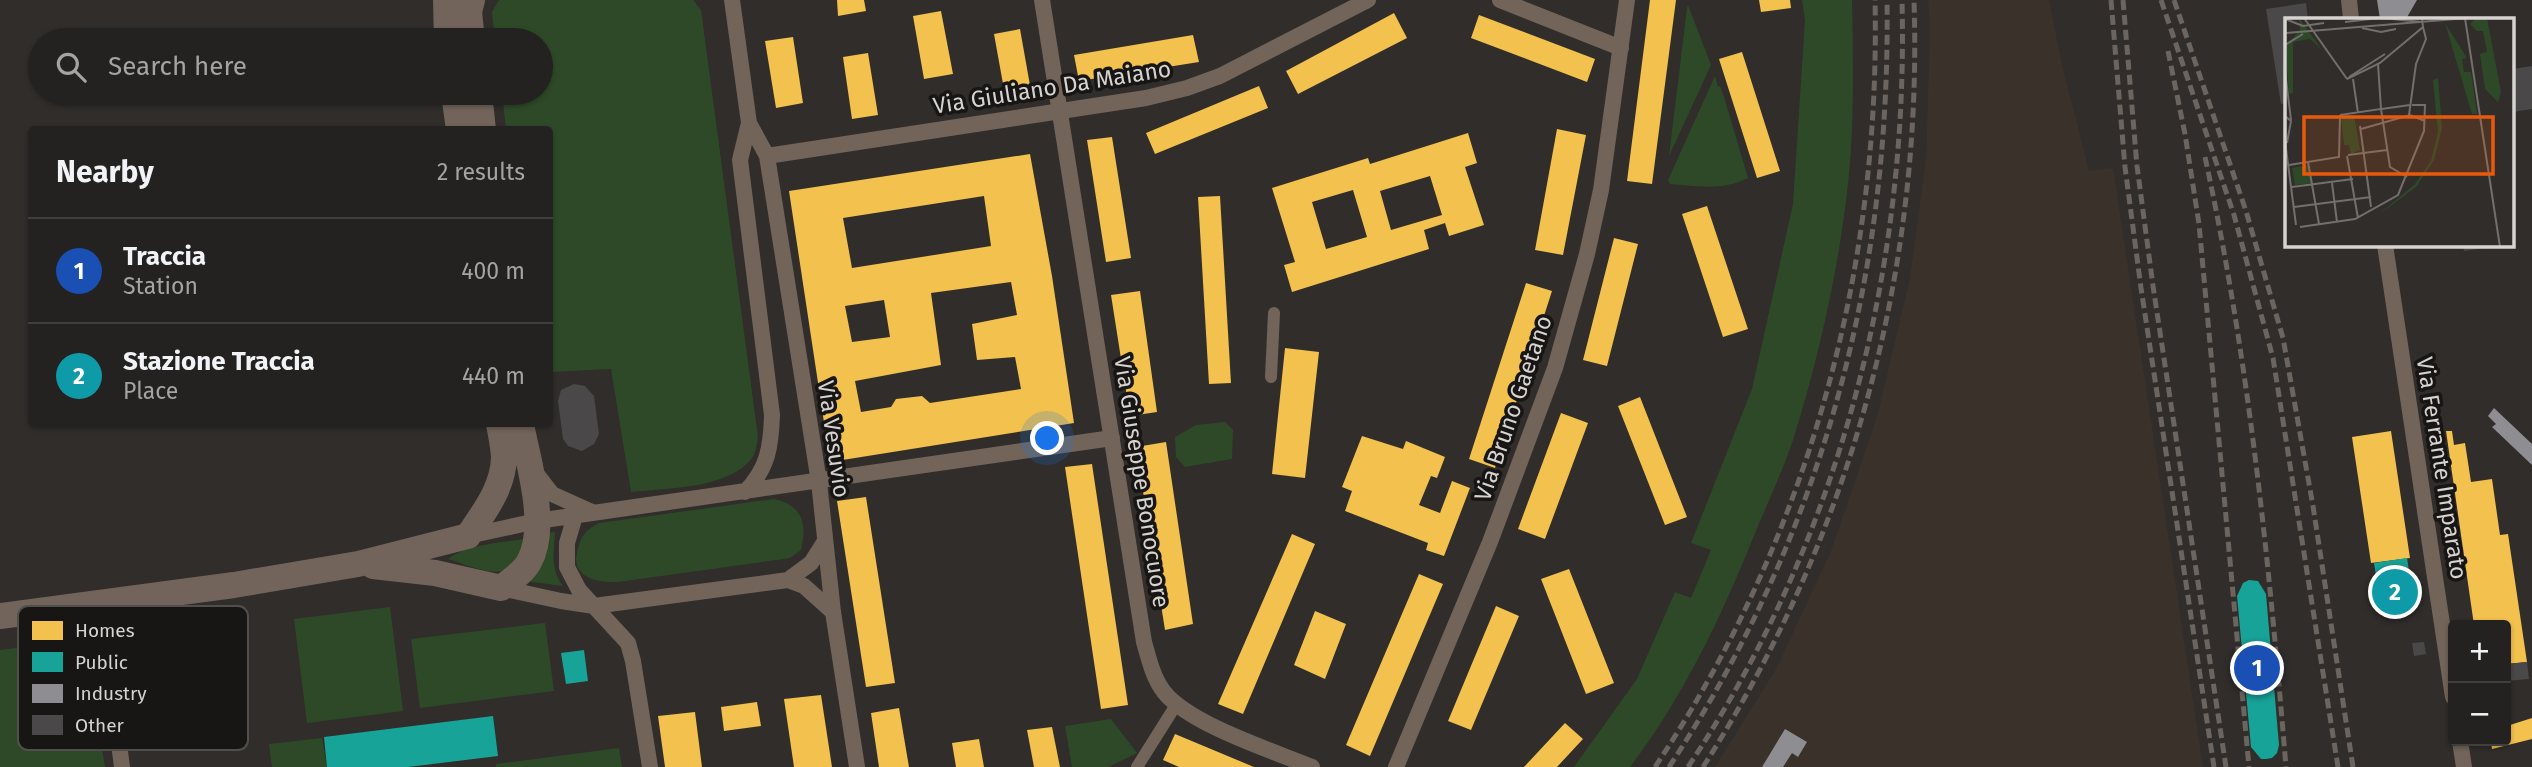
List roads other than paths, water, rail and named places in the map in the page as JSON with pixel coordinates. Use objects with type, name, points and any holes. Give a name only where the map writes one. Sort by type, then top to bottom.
[{"type":"main road","points":[[446,0],[447,28]]},
{"type":"main road","points":[[471,28],[469,12],[472,0]]},
{"type":"main road","points":[[456,105],[458,126]]},
{"type":"main road","points":[[480,105],[483,126]]},
{"type":"main road","points":[[72,606],[234,585],[358,564],[468,536],[493,499],[502,470],[504,457],[499,427]]},
{"type":"main road","points":[[358,564],[435,573],[501,587],[521,572],[529,562],[536,538],[537,521],[522,427]]},
{"type":"main road","points":[[0,616],[18,613]]},
{"type":"street","name":"Via Vesuvio","points":[[732,0],[748,123],[740,160],[772,415],[768,457],[759,477],[745,492]]},
{"type":"street","name":"Via Giuseppe Bonocuore","points":[[1042,0],[1144,642],[1152,669],[1163,691],[1176,705],[1195,718],[1312,767]]},
{"type":"street","name":"Via Giuliano Da Maiano","points":[[767,156],[1146,98],[1209,80],[1242,66],[1368,0]]},
{"type":"street","points":[[1500,0],[1621,48],[1627,0]]},
{"type":"street","points":[[2348,0],[2351,18]]},
{"type":"street","name":"Via Bruno Gaetano","points":[[1396,767],[1490,542],[1555,368],[1587,254],[1601,190],[1621,48]]},
{"type":"street","name":"Via Vesuvio","points":[[748,123],[767,156],[819,482],[833,612],[857,767]]},
{"type":"street","name":"Via Ferrante Imparato","points":[[2385,247],[2451,683]]},
{"type":"street","points":[[1271,377],[1274,313]]},
{"type":"street","points":[[468,536],[537,521],[1112,438]]},
{"type":"street","points":[[528,462],[552,494],[595,513]]},
{"type":"street","points":[[575,516],[567,543],[566,567],[579,590],[628,643],[650,767]]},
{"type":"street","points":[[501,587],[594,606],[788,580],[811,564],[825,541]]},
{"type":"street","points":[[788,580],[804,586],[833,612]]},
{"type":"street","points":[[141,606],[149,596]]},
{"type":"street","points":[[1137,767],[1176,705]]},
{"type":"street","points":[[2461,746],[2464,767]]},
{"type":"railway","points":[[1655,767],[1708,680],[1754,590],[1793,497],[1824,401],[1848,303],[1865,203],[1874,102],[1875,0]]},
{"type":"railway","points":[[1669,767],[1722,679],[1768,589],[1806,496],[1837,400],[1860,303],[1876,204],[1885,103],[1887,0]]},
{"type":"railway","points":[[1688,767],[1741,680],[1786,590],[1824,496],[1854,400],[1877,302],[1893,202],[1901,101],[1902,0]]},
{"type":"railway","points":[[1703,767],[1755,679],[1799,589],[1837,495],[1867,400],[1890,302],[1906,202],[1914,102],[1914,0]]},
{"type":"railway","points":[[2111,0],[2125,167],[2141,288],[2214,767]]},
{"type":"railway","points":[[2123,0],[2137,166],[2153,286],[2226,767]]},
{"type":"railway","points":[[2161,0],[2234,215],[2273,358],[2338,767]]},
{"type":"railway","points":[[2174,0],[2246,211],[2283,338],[2313,506],[2353,767]]},
{"type":"railway","points":[[2168,51],[2199,224],[2249,767]]},
{"type":"railway","points":[[2205,157],[2234,309],[2256,461],[2286,767]]},
{"type":"place","name":"Stazione Traccia","points":[[2395,592]]},
{"type":"place","name":"Traccia","points":[[2257,668]]}]
